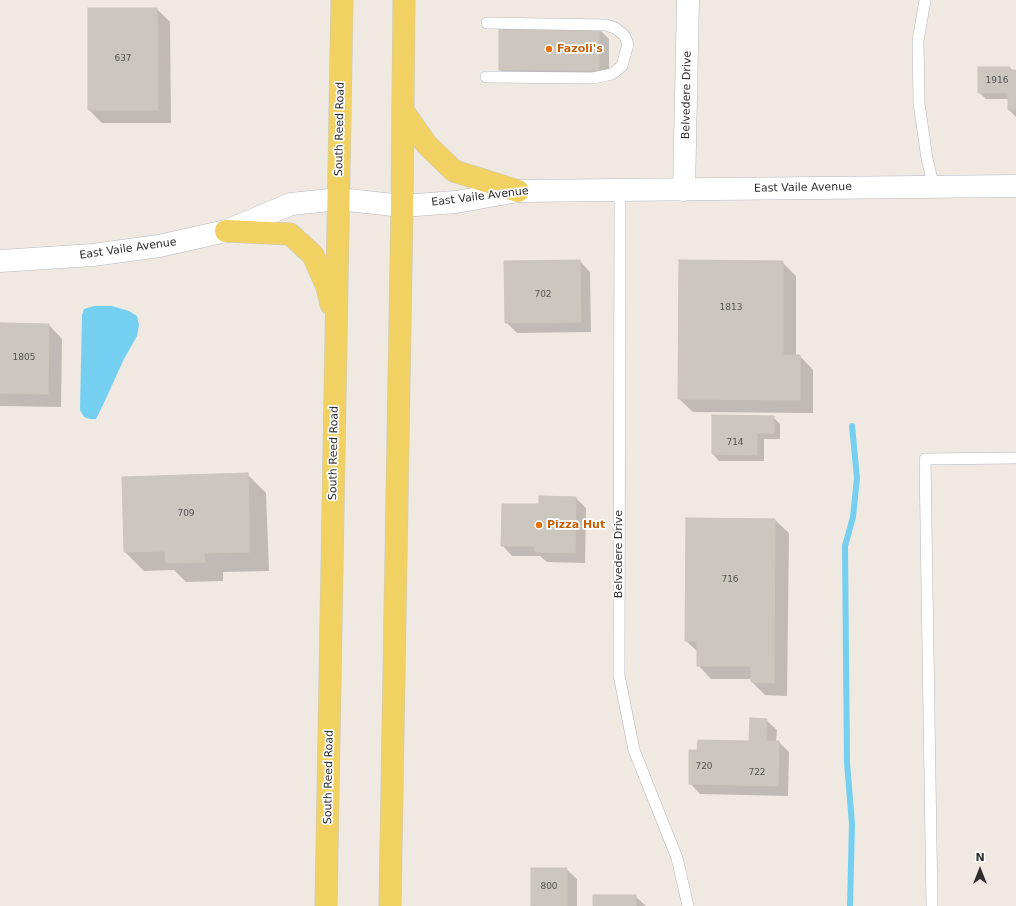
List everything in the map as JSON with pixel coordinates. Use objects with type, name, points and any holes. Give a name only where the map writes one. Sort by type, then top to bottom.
[{"type":"main road","name":"South Reed Road","points":[[326,906],[342,0]]},
{"type":"main road","points":[[390,906],[404,0]]},
{"type":"main road","points":[[403,111],[428,146],[454,171],[518,191]]},
{"type":"main road","points":[[226,230],[290,234],[313,255],[327,287],[336,328]]},
{"type":"street","name":"Belvedere Drive","points":[[684,190],[688,0]]},
{"type":"street","name":"East Vaile Avenue","points":[[0,261],[94,255],[159,246],[226,230],[291,204],[339,199],[402,206],[456,202],[518,191],[1016,186]]},
{"type":"lane","points":[[925,0],[918,41],[919,103],[927,160],[934,187]]},
{"type":"lane","points":[[486,77],[593,78],[612,74],[622,66],[628,44],[624,35],[615,28],[606,24],[487,24]]},
{"type":"lane","name":"Belvedere Drive","points":[[620,190],[619,676],[634,750],[677,858],[688,906]]},
{"type":"lane","points":[[932,906],[925,459],[1016,458]]},
{"type":"water","points":[[94,306],[112,306],[129,311],[137,316],[139,325],[137,336],[124,359],[96,419],[90,419],[84,417],[80,410],[82,315],[84,309]]},
{"type":"building","points":[[88,8],[157,8],[158,110],[88,110]]},
{"type":"building","name":"Fazoli's","points":[[499,28],[599,28],[599,70],[499,70]]},
{"type":"building","points":[[978,67],[1010,67],[1010,70],[1016,70],[1016,110],[1008,110],[1008,93],[978,93]]},
{"type":"building","points":[[580,260],[581,322],[505,323],[504,261]]},
{"type":"building","points":[[679,260],[783,261],[783,355],[800,355],[800,400],[678,399]]},
{"type":"building","points":[[0,323],[49,324],[48,394],[0,393]]},
{"type":"building","points":[[712,415],[774,416],[774,433],[757,433],[757,455],[712,454]]},
{"type":"building","points":[[248,473],[250,552],[204,553],[205,562],[166,563],[165,551],[124,552],[122,477]]},
{"type":"building","name":"Pizza Hut","points":[[539,496],[576,497],[575,553],[535,552],[535,546],[501,546],[502,504],[539,504]]},
{"type":"building","points":[[686,518],[775,519],[774,683],[751,682],[751,666],[697,666],[697,641],[685,641]]},
{"type":"building","points":[[750,718],[767,719],[766,741],[779,741],[778,786],[689,784],[689,750],[697,750],[698,740],[749,741]]},
{"type":"building","points":[[531,868],[567,868],[567,906],[531,906]]},
{"type":"building","points":[[593,895],[636,895],[636,906],[593,906]]},
{"type":"waterway","points":[[850,906],[852,824],[847,763],[845,546],[853,517],[857,478],[852,426]]},
{"type":"place","name":"Fazoli's","points":[[549,49]]},
{"type":"place","name":"Pizza Hut","points":[[539,525]]}]
